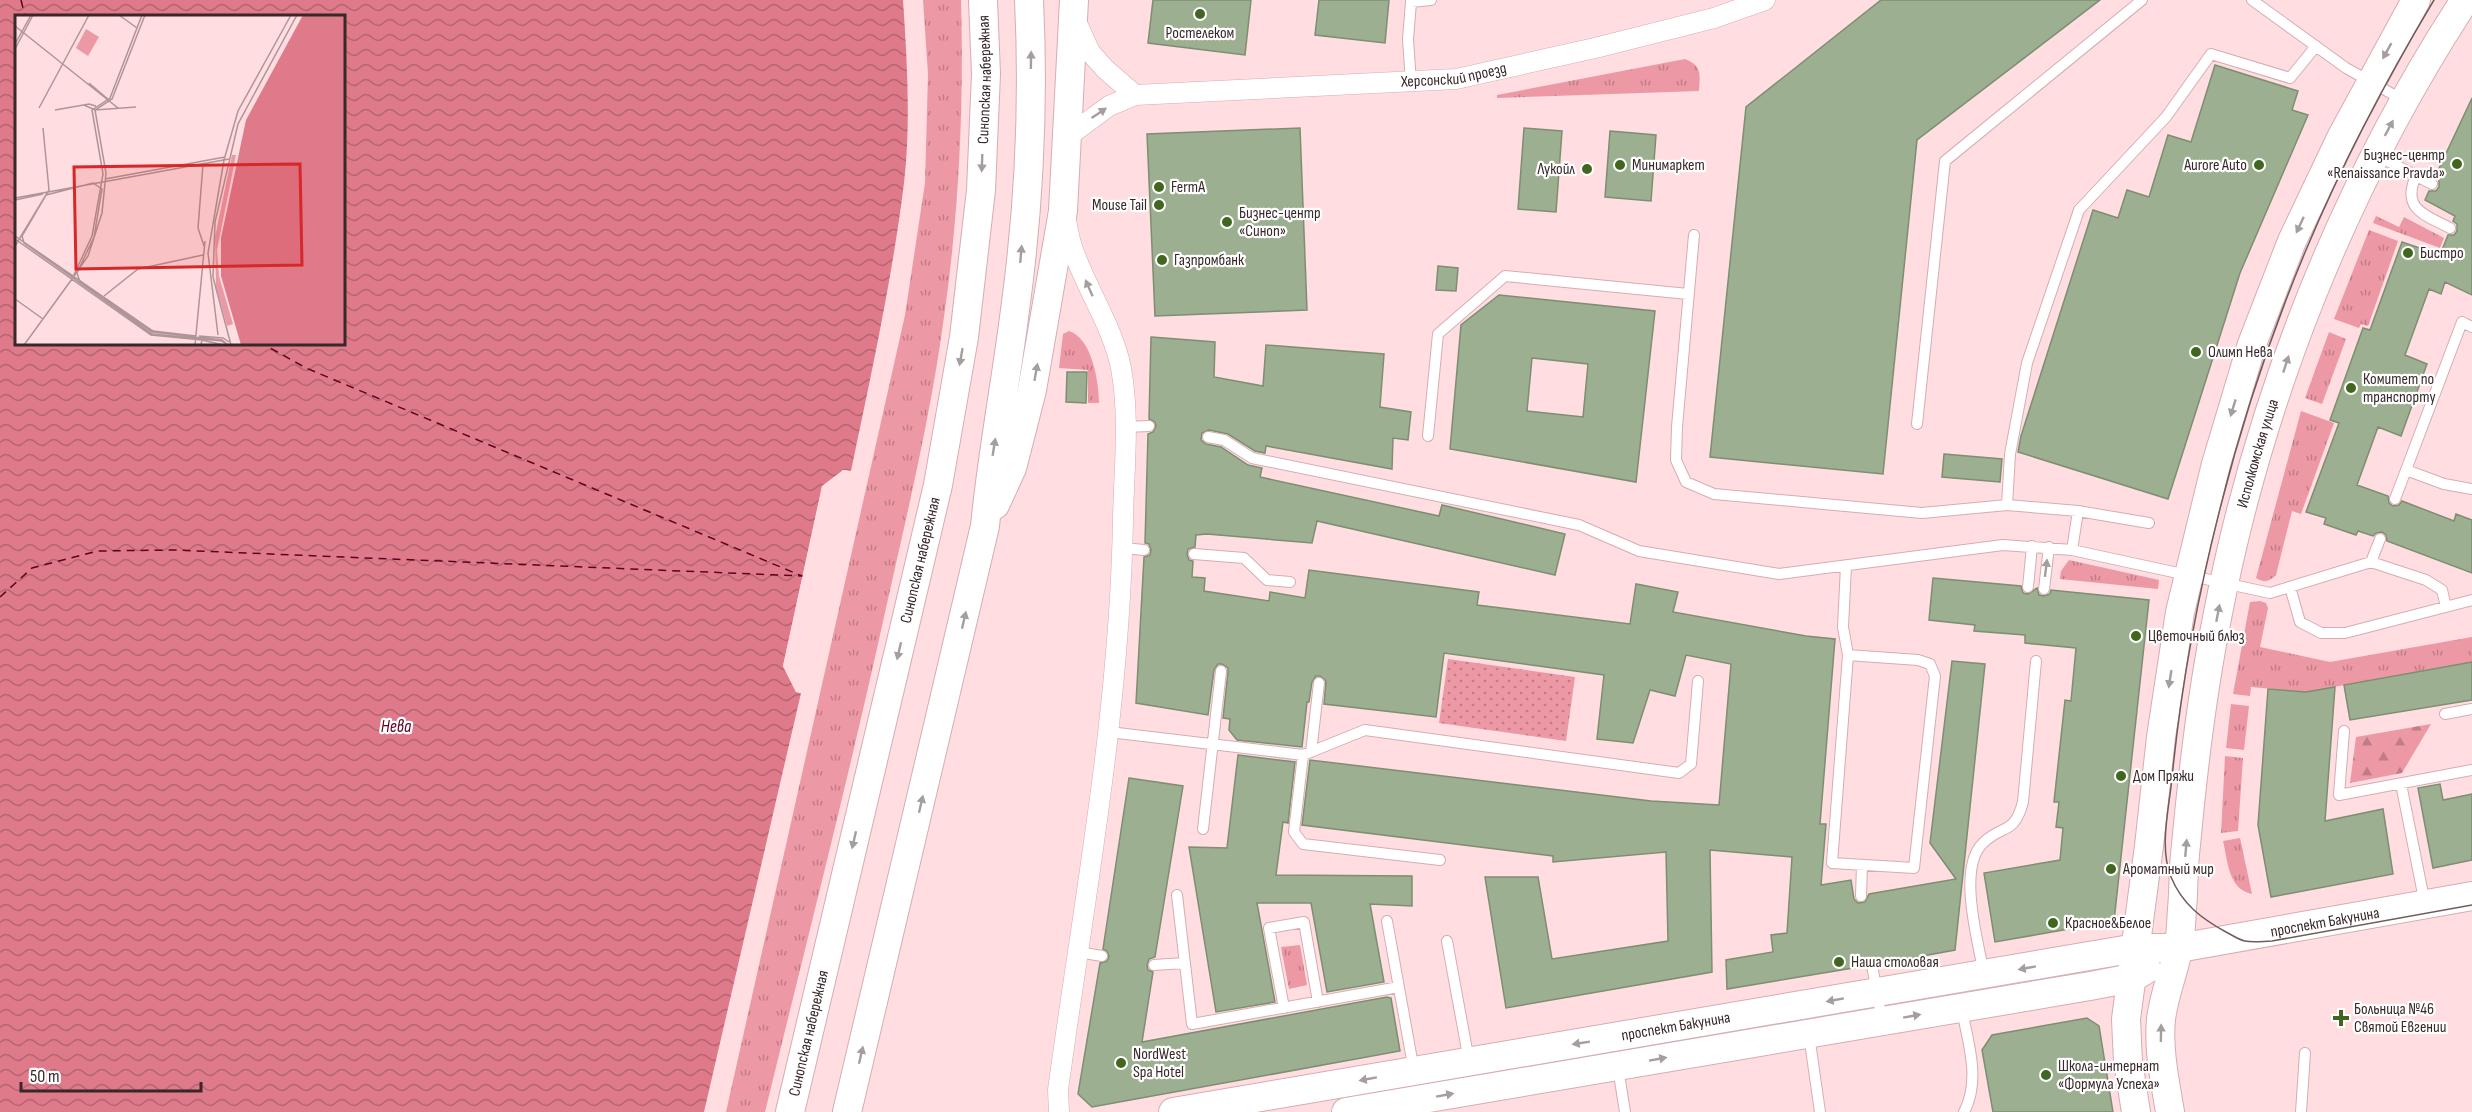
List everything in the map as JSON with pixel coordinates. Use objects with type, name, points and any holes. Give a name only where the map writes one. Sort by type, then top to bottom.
[{"type":"street","name":"Синопская набережная","points":[[790,1112],[938,485],[964,337],[981,190],[986,74],[983,0]]},
{"type":"street","points":[[847,1112],[986,526],[991,464],[1016,308],[1025,213],[1031,45],[1029,0]]},
{"type":"street","name":"Херсонский проезд","points":[[1067,137],[1109,106],[1134,95],[1456,79],[1595,48],[1714,18],[1765,0]]},
{"type":"street","points":[[2136,1112],[2126,1040],[2126,1018],[2161,737],[2180,612],[2216,464],[2252,344],[2292,241],[2370,82],[2416,0]]},
{"type":"street","name":"Исполкомская улица","points":[[2170,1112],[2161,1057],[2161,1019],[2165,994],[2179,948],[2185,849],[2197,741],[2224,583],[2252,471],[2288,357],[2327,259],[2375,154],[2403,100],[2465,0]]},
{"type":"street","points":[[986,526],[1012,468],[1032,390],[1064,211],[1074,8]]},
{"type":"street","points":[[1074,8],[1090,52],[1134,95]]},
{"type":"street","points":[[1059,1112],[1058,1090],[1103,791],[1119,632],[1125,428],[1121,369],[1114,341],[1074,253],[1064,211]]},
{"type":"street","name":"проспект Бакунина","points":[[1346,1112],[1616,1052],[1806,1020],[1882,1021],[1973,991],[2136,948],[2179,948],[2472,897]]},
{"type":"street","name":"проспект Бакунина","points":[[1806,1020],[1878,993],[1973,991],[2132,978],[2179,948]]},
{"type":"street","name":"проспект Бакунина","points":[[1173,1112],[1469,1062],[1616,1052]]},
{"type":"lane","points":[[1411,83],[1408,39],[1411,1],[1431,0]]},
{"type":"lane","points":[[1917,424],[1945,161],[2142,0]]},
{"type":"lane","points":[[2252,0],[2370,82],[2403,100]]},
{"type":"lane","points":[[2007,505],[2010,454],[2028,363],[2079,210],[2166,117],[2211,54],[2290,78],[2316,46]]},
{"type":"lane","points":[[2375,154],[2432,184]]},
{"type":"lane","points":[[2416,176],[2411,188],[2411,199],[2416,209],[2450,228]]},
{"type":"lane","points":[[1694,235],[1677,427],[1676,460],[1686,482],[1714,494],[1922,513],[2007,505],[2078,511],[2149,523]]},
{"type":"lane","points":[[1428,436],[1438,334],[1505,276],[1689,294]]},
{"type":"lane","points":[[2395,499],[2462,322],[2472,327]]},
{"type":"lane","points":[[1125,428],[1149,426]]},
{"type":"lane","points":[[1208,437],[1224,440],[1252,458],[1579,525],[1639,551],[1779,574],[2003,545],[2032,546],[2072,550],[2270,593],[2372,562],[2426,580],[2442,590],[2446,607]]},
{"type":"lane","points":[[2406,470],[2444,484],[2472,489]]},
{"type":"lane","points":[[2072,550],[2078,511]]},
{"type":"lane","points":[[2372,562],[2380,539]]},
{"type":"lane","points":[[2028,587],[2032,546]]},
{"type":"lane","points":[[2044,589],[2049,547]]},
{"type":"lane","points":[[1123,548],[1144,550]]},
{"type":"lane","points":[[1194,554],[1244,558],[1267,580],[1290,582]]},
{"type":"lane","points":[[1846,566],[1843,627],[1848,655],[1832,863],[1914,868],[1935,676],[1930,664],[1917,660],[1848,655]]},
{"type":"lane","points":[[2290,587],[2300,622],[2321,633],[2345,633],[2472,600]]},
{"type":"lane","points":[[1964,1112],[1971,1100],[1973,1075],[1970,868],[1975,851],[1985,840],[2009,828],[2019,818],[2023,802],[2036,661]]},
{"type":"lane","points":[[1203,830],[1221,671]]},
{"type":"lane","points":[[1109,732],[1214,745],[1307,753],[1365,730],[1679,773],[1691,764],[1698,681]]},
{"type":"lane","points":[[1320,683],[1294,832],[1303,844],[1440,860]]},
{"type":"lane","points":[[2445,714],[2472,709]]},
{"type":"lane","points":[[2344,731],[2338,795],[2472,770]]},
{"type":"lane","points":[[2401,784],[2425,905]]},
{"type":"lane","points":[[1861,896],[1862,865]]},
{"type":"lane","points":[[1178,895],[1192,1024],[1399,987]]},
{"type":"lane","points":[[1387,921],[1414,1071]]},
{"type":"lane","points":[[1284,1008],[1269,928],[1304,922],[1318,1002]]},
{"type":"lane","points":[[1447,941],[1469,1062]]},
{"type":"lane","points":[[1078,952],[1101,956]]},
{"type":"lane","points":[[1154,964],[1185,963]]},
{"type":"lane","points":[[1872,965],[1882,1021]]},
{"type":"lane","points":[[1806,1020],[1820,1112]]},
{"type":"lane","points":[[1616,1052],[1625,1112]]},
{"type":"lane","points":[[2301,1112],[2305,1053]]},
{"type":"green space","points":[[923,0],[961,0],[962,81],[957,202],[932,395],[857,734],[765,1112],[726,1112],[905,315],[925,183],[928,74]]},
{"type":"green space","points":[[1685,59],[1694,64],[1699,71],[1699,91],[1497,98],[1497,95]]},
{"type":"green space","points":[[2376,216],[2399,227],[2404,217],[2444,238],[2440,248],[2373,223]]},
{"type":"green space","points":[[2369,230],[2398,241],[2368,326],[2361,324],[2359,328],[2334,319]]},
{"type":"green space","points":[[1069,331],[1077,335],[1089,351],[1096,373],[1099,403],[1088,403],[1088,370],[1059,368],[1063,334]]},
{"type":"green space","points":[[2329,332],[2346,339],[2322,404],[2305,398]]},
{"type":"green space","points":[[2301,411],[2334,423],[2301,514],[2292,511],[2276,575],[2269,580],[2262,581],[2256,578]]},
{"type":"green space","points":[[2069,560],[2159,580],[2158,589],[2060,579],[2061,571]]},
{"type":"green space","points":[[2250,602],[2266,603],[2268,608],[2260,647],[2330,662],[2472,637],[2472,662],[2306,692],[2251,687],[2250,696],[2233,694]]},
{"type":"green space","points":[[1448,659],[1575,677],[1566,741],[1439,723]]},
{"type":"green space","points":[[2231,704],[2249,706],[2244,750],[2226,748]]},
{"type":"green space","points":[[2431,724],[2402,773],[2350,783],[2356,737]]},
{"type":"green space","points":[[2225,756],[2243,758],[2238,831],[2221,833]]},
{"type":"green space","points":[[2240,838],[2252,894],[2238,886],[2230,873],[2226,857],[2223,841]]},
{"type":"green space","points":[[1300,945],[1307,985],[1289,989],[1281,947]]},
{"type":"water","name":"Нева","points":[[0,0],[903,0],[908,92],[906,160],[887,291],[851,471],[843,470],[822,487],[783,666],[796,692],[801,693],[704,1112],[0,1112]]},
{"type":"pier","points":[[843,470],[851,471],[850,474],[844,473],[824,488],[786,666],[798,689],[802,690],[801,693],[796,692],[783,666],[822,486]]},
{"type":"building","name":"Ростелеком","points":[[1153,0],[1251,0],[1245,55],[1148,43]]},
{"type":"building","points":[[1319,0],[1389,0],[1385,43],[1315,35]]},
{"type":"building","points":[[1881,0],[2100,0],[1917,140],[1883,474],[1710,457],[1746,107]]},
{"type":"building","points":[[2215,65],[2298,91],[2292,110],[2308,115],[2240,273],[2168,499],[2018,452],[2021,436],[2093,210],[2118,218],[2127,190],[2149,197],[2168,135],[2191,142]]},
{"type":"building","points":[[2472,98],[2472,295],[2445,282],[2441,294],[2429,289],[2405,355],[2427,364],[2401,436],[2378,427],[2357,485],[2388,496],[2389,503],[2393,506],[2399,505],[2402,501],[2454,521],[2456,514],[2472,520],[2472,573],[2387,541],[2386,535],[2382,532],[2373,536],[2358,531],[2356,535],[2324,524],[2326,518],[2306,512],[2339,423],[2330,420],[2363,328],[2370,330],[2402,242],[2440,255],[2448,235],[2454,235],[2457,231],[2457,224],[2453,221],[2455,216],[2425,200],[2429,191],[2436,191],[2439,187],[2439,180],[2435,177]]},
{"type":"building","name":"Бизнес-центр «Синоп»","points":[[1300,128],[1307,310],[1155,316],[1147,134]]},
{"type":"building","points":[[1524,128],[1562,131],[1556,212],[1518,209]]},
{"type":"building","points":[[1610,131],[1656,135],[1651,201],[1605,197]]},
{"type":"building","points":[[1438,266],[1458,268],[1456,291],[1436,290]]},
{"type":"building","points":[[1499,295],[1655,311],[1636,482],[1450,449],[1461,325]],"holes":[[[1532,358],[1588,364],[1583,417],[1527,411]]]},
{"type":"building","points":[[1151,337],[1215,342],[1214,377],[1263,386],[1266,345],[1384,354],[1380,407],[1411,412],[1408,440],[1393,438],[1392,469],[1266,446],[1265,453],[1255,451],[1228,434],[1209,430],[1202,433],[1201,440],[1206,444],[1221,447],[1248,465],[1262,468],[1260,477],[1439,516],[1442,505],[1565,534],[1555,575],[1317,521],[1312,543],[1196,535],[1195,547],[1188,549],[1187,554],[1189,560],[1193,561],[1192,577],[1205,578],[1204,591],[1269,601],[1270,592],[1305,598],[1309,570],[1479,592],[1477,605],[1630,624],[1636,584],[1678,592],[1673,612],[1806,636],[1835,639],[1820,824],[1826,824],[1821,885],[1851,880],[1854,899],[1858,903],[1865,902],[1869,894],[1956,879],[1930,843],[1952,661],[1985,664],[1955,950],[1879,964],[1877,960],[1871,958],[1867,960],[1865,966],[1727,989],[1726,960],[1773,952],[1771,935],[1787,933],[1792,857],[1710,850],[1712,972],[1506,1008],[1485,877],[1538,877],[1552,959],[1668,941],[1666,852],[1553,862],[1553,856],[1302,825],[1310,760],[1651,801],[1719,805],[1731,664],[1686,655],[1675,696],[1650,690],[1633,743],[1597,739],[1604,675],[1444,653],[1436,717],[1324,704],[1326,681],[1316,676],[1312,682],[1309,702],[1307,702],[1302,747],[1237,740],[1229,730],[1230,719],[1223,718],[1228,668],[1222,664],[1218,664],[1214,670],[1208,715],[1136,703],[1144,557],[1150,555],[1151,550],[1149,544],[1145,543],[1148,434],[1153,432],[1156,426],[1155,422],[1149,419]]},
{"type":"building","points":[[1067,372],[1087,372],[1086,403],[1066,402]]},
{"type":"building","points":[[1944,454],[2002,459],[2000,482],[1942,477]]},
{"type":"building","points":[[1933,578],[2021,586],[2023,593],[2028,594],[2037,588],[2039,595],[2044,596],[2050,594],[2051,590],[2149,600],[2114,921],[1995,942],[1984,873],[2060,860],[2063,828],[2056,827],[2059,802],[2054,802],[2065,700],[2071,701],[2076,648],[2025,643],[2025,635],[1974,631],[1975,625],[1929,620]]},
{"type":"building","points":[[2472,662],[2472,700],[2350,720],[2344,685]]},
{"type":"building","points":[[2335,687],[2325,821],[2383,809],[2393,874],[2271,897],[2258,825],[2268,689],[2306,692]]},
{"type":"building","points":[[1238,755],[1295,762],[1288,823],[1283,822],[1276,875],[1412,876],[1412,906],[1370,904],[1384,982],[1327,992],[1311,903],[1257,903],[1275,1002],[1216,1012],[1189,847],[1227,848]]},
{"type":"building","points":[[1129,778],[1183,786],[1155,957],[1149,959],[1147,965],[1148,970],[1153,972],[1142,1042],[1387,997],[1391,998],[1400,1051],[1092,1107],[1078,1094],[1100,963],[1107,961],[1109,957],[1107,951],[1103,949]]},
{"type":"building","points":[[2440,784],[2443,800],[2472,794],[2472,860],[2433,868],[2418,788]]},
{"type":"building","name":"Школа-интернат «Формула Успеха»","points":[[2087,1018],[2099,1026],[2113,1112],[1993,1112],[1982,1050],[1992,1035]]},
{"type":"ferry route","points":[[21,0],[25,15]]},
{"type":"ferry route","points":[[0,597],[32,568],[98,551],[174,550],[802,576],[306,368],[265,345]]},
{"type":"tram line","points":[[2434,0],[2382,92],[2334,186],[2281,312],[2259,376],[2238,442],[2204,577],[2180,712],[2165,841],[2167,865],[2171,877],[2187,903],[2209,922],[2245,941],[2272,941],[2472,905]]},
{"type":"place","name":"Ростелеком","points":[[1200,14]]},
{"type":"place","name":"Бизнес-центр «Renaissance Pravda»","points":[[2457,164]]},
{"type":"place","name":"Минимаркет","points":[[1620,165]]},
{"type":"place","name":"Aurore Auto","points":[[2259,165]]},
{"type":"place","name":"Лукойл","points":[[1587,169]]},
{"type":"place","name":"FermA","points":[[1159,187]]},
{"type":"place","name":"Mouse Tail","points":[[1159,205]]},
{"type":"place","name":"Бизнес-центр «Синоп»","points":[[1227,222]]},
{"type":"place","name":"Бистро","points":[[2408,253]]},
{"type":"place","name":"Газпромбанк","points":[[1162,260]]},
{"type":"place","name":"Олимп Нева","points":[[2196,352]]},
{"type":"place","name":"Комитет по транспорту","points":[[2351,388]]},
{"type":"place","name":"Цветочный блюз","points":[[2136,636]]},
{"type":"place","name":"Дом Пряжи","points":[[2121,776]]},
{"type":"place","name":"Ароматный мир","points":[[2111,869]]},
{"type":"place","name":"Красное&Белое","points":[[2053,923]]},
{"type":"place","name":"Наша столовая","points":[[1839,962]]},
{"type":"place","name":"Больница №46 Святой Евгении","points":[[2341,1018]]},
{"type":"place","name":"NordWest Spa Hotel","points":[[1121,1063]]},
{"type":"place","name":"Школа-интернат «Формула Успеха»","points":[[2046,1075]]}]
